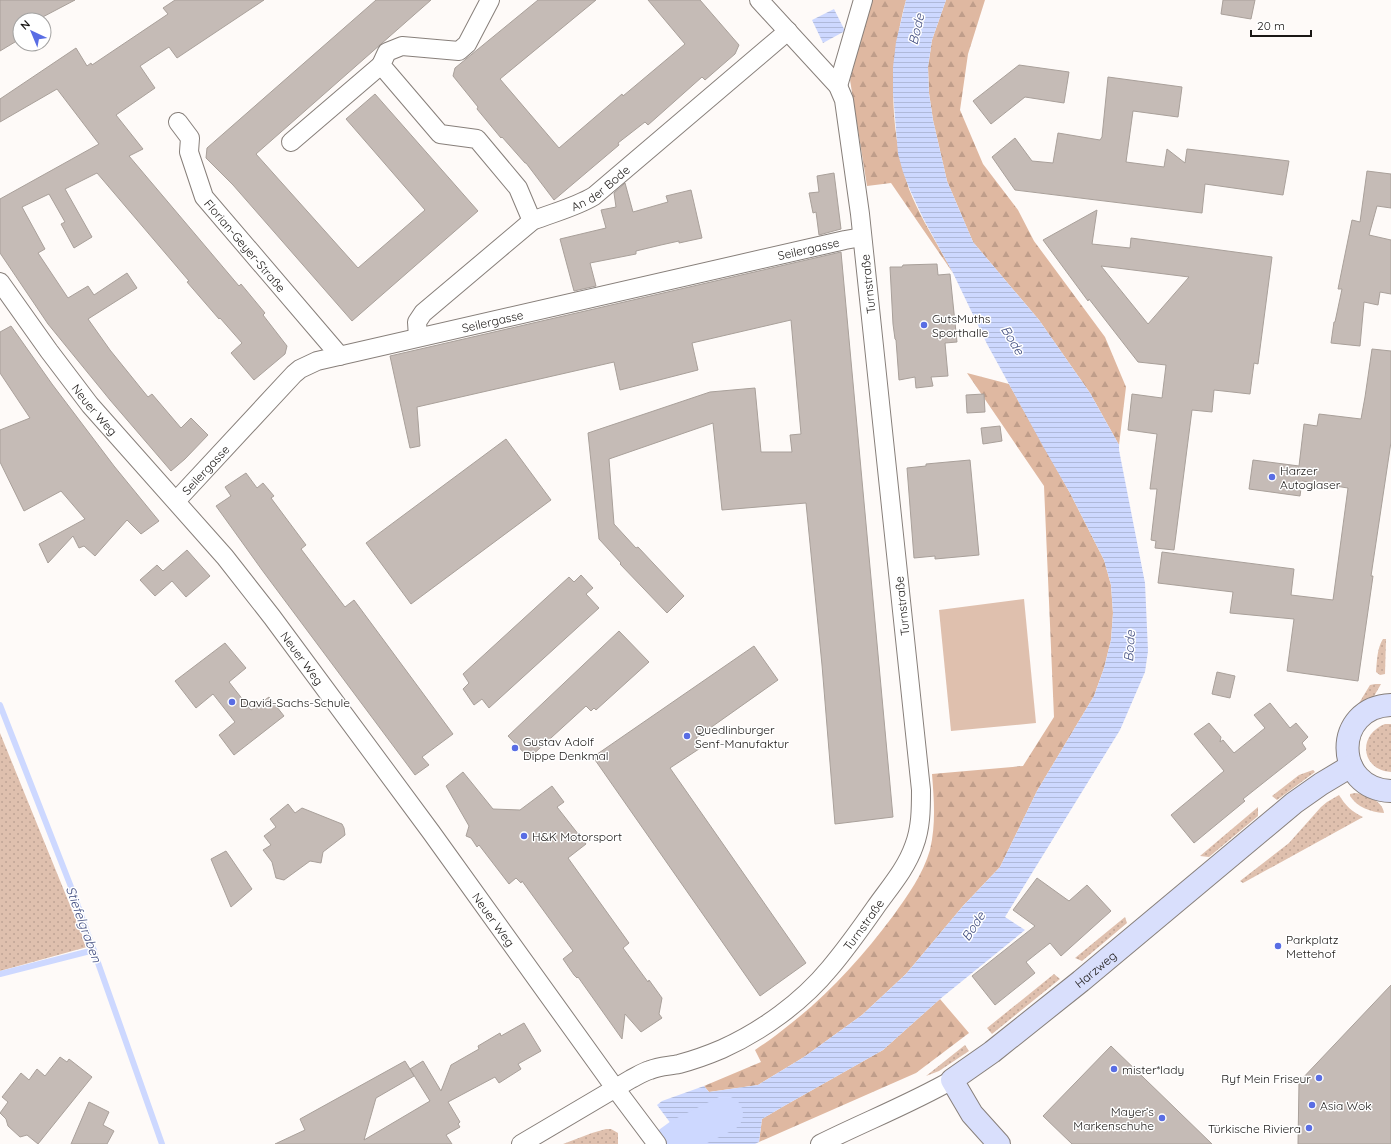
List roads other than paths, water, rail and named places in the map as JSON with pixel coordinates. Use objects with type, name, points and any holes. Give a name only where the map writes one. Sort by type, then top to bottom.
[{"type":"main road","points":[[1391,705],[1373,709],[1363,714],[1355,723],[1350,732],[1347,744],[1351,766],[1358,777],[1368,785],[1391,791]]},
{"type":"main road","name":"Harzweg","points":[[952,1080],[992,1052],[1069,990],[1297,801],[1321,784],[1351,766]]},
{"type":"main road","points":[[952,1080],[972,1114],[1000,1144]]},
{"type":"street","points":[[291,142],[381,65],[387,52],[402,46],[458,51],[467,44],[490,0]]},
{"type":"street","name":"Turnstraße","points":[[521,1144],[615,1088],[650,1070],[703,1057],[723,1049],[758,1030],[794,1004],[830,969],[895,881],[914,847],[921,818],[921,790],[862,237],[844,100],[838,86],[759,0]]},
{"type":"street","points":[[838,86],[862,0]]},
{"type":"street","name":"An der Bode","points":[[418,337],[417,322],[423,313],[532,222],[551,213],[574,206],[594,196],[788,31]]},
{"type":"street","points":[[381,65],[440,134],[478,140],[515,183],[532,222]]},
{"type":"street","name":"Florian-Geyer-Straße","points":[[178,122],[190,138],[189,152],[204,197],[340,356]]},
{"type":"street","name":"Seilergasse","points":[[176,501],[294,374],[300,369],[317,361],[862,237]]},
{"type":"street","name":"Neuer Weg","points":[[0,282],[49,351],[90,405],[225,557],[277,624],[435,838],[615,1088]]},
{"type":"street","name":"Harzweg","points":[[820,1144],[931,1092],[952,1080]]},
{"type":"street","points":[[615,1088],[656,1144]]},
{"type":"water","points":[[906,0],[946,0],[932,40],[928,67],[929,93],[933,120],[947,181],[973,242],[1039,320],[1090,393],[1119,445],[1145,583],[1148,651],[1145,672],[1120,730],[1005,917],[1025,930],[940,999],[883,1050],[762,1119],[759,1142],[755,1144],[686,1144],[657,1105],[662,1101],[704,1086],[709,1092],[758,1085],[804,1057],[862,1015],[906,974],[963,906],[1000,867],[1037,791],[1094,696],[1104,668],[1111,640],[1113,613],[1111,585],[1104,560],[1070,493],[987,344],[953,273],[923,218],[903,172],[898,154],[893,93],[893,67],[896,42]]},
{"type":"water","points":[[834,9],[845,31],[823,43],[812,20]]},
{"type":"waterway","name":"Stiefelgraben","points":[[0,705],[73,892],[162,1144]]},
{"type":"waterway","points":[[0,974],[94,950]]},
{"type":"waterway","name":"Bode","points":[[670,1144],[681,1136],[725,1114]]},
{"type":"place","name":"GutsMuths Sporthalle","points":[[924,325]]},
{"type":"place","name":"Harzer Autoglaser","points":[[1272,477]]},
{"type":"place","name":"David-Sachs-Schule","points":[[232,702]]},
{"type":"place","name":"Quedlinburger Senf-Manufaktur","points":[[687,736]]},
{"type":"place","name":"Gustav Adolf Dippe Denkmal","points":[[515,748]]},
{"type":"place","name":"H&K Motorsport","points":[[524,836]]},
{"type":"place","name":"Parkplatz Mettehof","points":[[1278,946]]},
{"type":"place","name":"mister*lady","points":[[1114,1069]]},
{"type":"place","name":"Ryf Mein Friseur","points":[[1319,1078]]},
{"type":"place","name":"Asia Wok","points":[[1312,1105]]},
{"type":"place","name":"Mayer’s Markenschuhe","points":[[1162,1118]]},
{"type":"place","name":"Türkische Riviera","points":[[1309,1128]]}]
